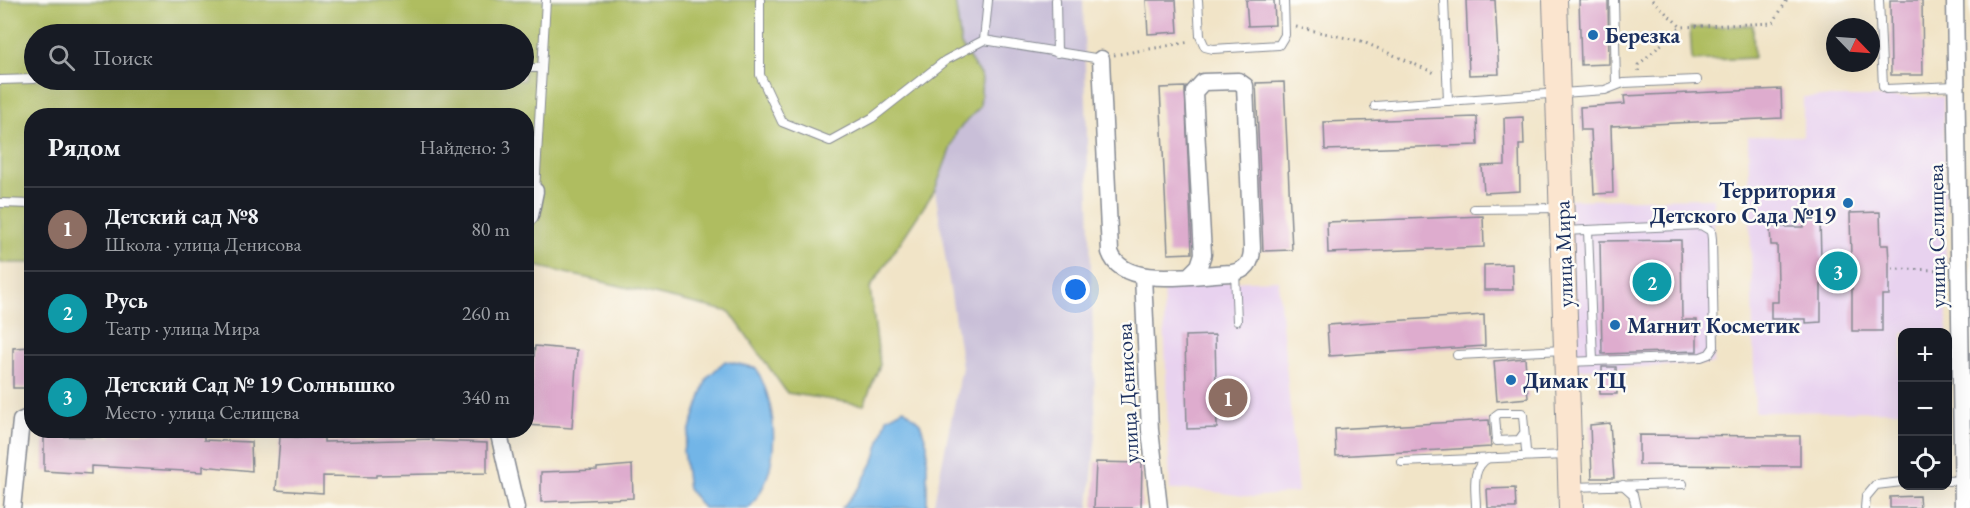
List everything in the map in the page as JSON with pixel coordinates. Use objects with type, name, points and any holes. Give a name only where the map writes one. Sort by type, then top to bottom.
[{"type":"street","name":"улица Мира","points":[[1555,0],[1571,497]]},
{"type":"street","name":"улица Селищева","points":[[1955,0],[1959,268],[1955,481],[1963,508]]},
{"type":"street","points":[[1101,59],[1110,252],[1118,266],[1143,276],[1227,273],[1246,267],[1252,256],[1245,89],[1239,81],[1203,82],[1197,86],[1194,93],[1203,254],[1208,265],[1227,273]]},
{"type":"street","points":[[534,196],[535,191]]},
{"type":"street","points":[[1190,274],[1199,266],[1203,254]]},
{"type":"street","name":"улица Денисова","points":[[1143,276],[1150,430],[1159,508]]},
{"type":"street","points":[[12,508],[21,421],[24,420]]},
{"type":"street","points":[[500,438],[516,508]]},
{"type":"lane","points":[[535,191],[546,0]]},
{"type":"lane","points":[[760,0],[760,75],[782,122],[830,141],[872,118],[946,60],[984,40],[1101,59]]},
{"type":"lane","points":[[984,40],[988,0]]},
{"type":"lane","points":[[1056,0],[1057,53]]},
{"type":"lane","points":[[1198,0],[1201,41],[1205,47],[1213,48],[1279,45],[1284,39],[1284,0]]},
{"type":"lane","points":[[1444,0],[1448,101]]},
{"type":"lane","points":[[1614,0],[1616,84]]},
{"type":"lane","points":[[1879,0],[1883,88],[1956,86]]},
{"type":"lane","points":[[534,68],[542,68]]},
{"type":"lane","points":[[0,80],[24,79]]},
{"type":"lane","points":[[1375,106],[1605,90],[1616,84],[1697,80]]},
{"type":"lane","points":[[0,203],[24,204]]},
{"type":"lane","points":[[1457,355],[1567,356],[1593,361],[1701,357],[1711,353],[1714,347],[1712,239],[1711,231],[1701,225],[1588,230],[1562,220],[1474,209]]},
{"type":"lane","points":[[1588,230],[1593,361]]},
{"type":"lane","points":[[1227,273],[1237,321]]},
{"type":"lane","points":[[1524,433],[1519,440],[1497,441],[1495,416],[1520,412],[1523,415],[1526,452],[1532,456]]},
{"type":"lane","points":[[1402,462],[1570,455]]},
{"type":"lane","points":[[1476,508],[1476,470],[1488,458]]},
{"type":"lane","points":[[1865,508],[1866,497],[1876,485],[1898,482]]},
{"type":"lane","points":[[1571,497],[1623,485],[1683,484]]},
{"type":"lane","points":[[1623,485],[1634,494],[1636,508]]},
{"type":"path","points":[[1652,0],[1681,27]]},
{"type":"path","points":[[1639,83],[1638,64],[1681,27],[1773,23],[1788,0]]},
{"type":"path","points":[[1285,24],[1361,41],[1447,78]]},
{"type":"path","points":[[1101,59],[1138,50],[1201,41]]},
{"type":"path","points":[[1892,269],[1959,268]]},
{"type":"shaded area","points":[[955,0],[1083,0],[1096,433],[1089,508],[933,508],[962,367],[935,190],[957,131],[980,107],[982,78],[961,45]]},
{"type":"shaded area","name":"Территория Детского Сада №19","points":[[1803,97],[1943,97],[1947,328],[1898,328],[1898,411],[1755,412],[1748,136],[1803,136]]},
{"type":"shaded area","points":[[1713,198],[1714,364],[1573,370],[1570,200]]},
{"type":"shaded area","points":[[1278,280],[1298,492],[1252,497],[1199,490],[1170,490],[1163,284]]},
{"type":"green space","points":[[0,0],[955,0],[961,45],[982,78],[980,107],[957,131],[935,190],[870,288],[880,365],[864,405],[787,393],[730,312],[534,266],[534,108],[24,108],[24,263],[0,263]]},
{"type":"green space","points":[[1753,25],[1754,58],[1692,61],[1690,28]]},
{"type":"water","points":[[725,361],[756,368],[764,385],[773,421],[772,459],[760,493],[749,508],[703,508],[688,489],[683,450],[707,378]]},
{"type":"water","points":[[904,409],[920,423],[927,444],[927,508],[842,508],[860,486],[875,458],[887,418]]},
{"type":"building","points":[[1146,0],[1176,0],[1178,32],[1148,34]]},
{"type":"building","points":[[1246,0],[1274,0],[1275,25],[1248,26]]},
{"type":"building","points":[[1466,0],[1495,0],[1499,74],[1469,75]]},
{"type":"building","points":[[1579,0],[1608,0],[1609,64],[1581,65]]},
{"type":"building","points":[[1890,0],[1922,0],[1923,75],[1891,75]]},
{"type":"building","points":[[1284,82],[1292,250],[1263,251],[1256,83]]},
{"type":"building","points":[[1185,87],[1192,253],[1168,254],[1160,88]]},
{"type":"building","points":[[1781,89],[1782,118],[1611,126],[1613,193],[1594,194],[1591,130],[1581,130],[1580,107],[1625,104],[1624,96]]},
{"type":"building","points":[[1477,117],[1478,145],[1325,150],[1324,122]]},
{"type":"building","points":[[1523,117],[1524,145],[1519,145],[1520,191],[1484,193],[1482,166],[1505,165],[1504,118]]},
{"type":"building","points":[[1880,212],[1881,245],[1888,245],[1889,261],[1889,295],[1882,295],[1882,331],[1852,331],[1852,282],[1821,283],[1821,322],[1806,323],[1806,319],[1771,319],[1771,302],[1778,302],[1778,282],[1777,245],[1771,245],[1770,227],[1804,227],[1804,219],[1820,219],[1821,259],[1851,258],[1850,213]]},
{"type":"building","points":[[1483,216],[1484,247],[1328,253],[1327,222]]},
{"type":"building","points":[[1681,240],[1682,320],[1697,320],[1697,351],[1602,354],[1600,241]]},
{"type":"building","points":[[1512,264],[1513,290],[1484,290],[1484,265]]},
{"type":"building","points":[[1484,315],[1485,346],[1329,356],[1327,325]]},
{"type":"building","points":[[1215,335],[1217,428],[1187,429],[1185,336]]},
{"type":"building","points":[[535,346],[577,350],[572,428],[534,426]]},
{"type":"building","points":[[24,347],[24,388],[13,388],[13,348]]},
{"type":"building","name":"Димак ТЦ","points":[[1525,358],[1528,398],[1497,401],[1494,361]]},
{"type":"building","points":[[1602,367],[1616,367],[1617,394],[1600,394],[1599,373],[1602,373]]},
{"type":"building","points":[[1489,420],[1491,447],[1336,456],[1335,429]]},
{"type":"building","points":[[1610,423],[1614,478],[1592,478],[1590,425]]},
{"type":"building","points":[[1639,435],[1800,436],[1800,466],[1639,465]]},
{"type":"building","points":[[44,438],[204,438],[204,440],[251,442],[252,471],[203,466],[203,472],[91,466],[91,474],[44,471]]},
{"type":"building","points":[[280,438],[324,438],[324,442],[433,439],[433,441],[487,443],[487,473],[376,475],[376,477],[323,476],[323,493],[276,490]]},
{"type":"building","points":[[1096,462],[1142,463],[1141,508],[1094,508]]},
{"type":"building","points":[[632,465],[633,498],[541,502],[541,472],[597,470],[597,468]]},
{"type":"building","points":[[1515,488],[1516,508],[1488,508],[1487,489]]},
{"type":"building","points":[[1919,496],[1920,508],[1890,508],[1890,497]]},
{"type":"place","name":"Березка","points":[[1593,35]]},
{"type":"place","name":"Территория Детского Сада №19","points":[[1848,203]]},
{"type":"place","name":"Детский Сад № 19 Солнышко","points":[[1838,271]]},
{"type":"place","name":"Русь","points":[[1652,282]]},
{"type":"place","name":"Магнит Косметик","points":[[1615,325]]},
{"type":"place","name":"Димак ТЦ","points":[[1511,380]]},
{"type":"place","name":"Детский сад №8","points":[[1228,398]]}]
